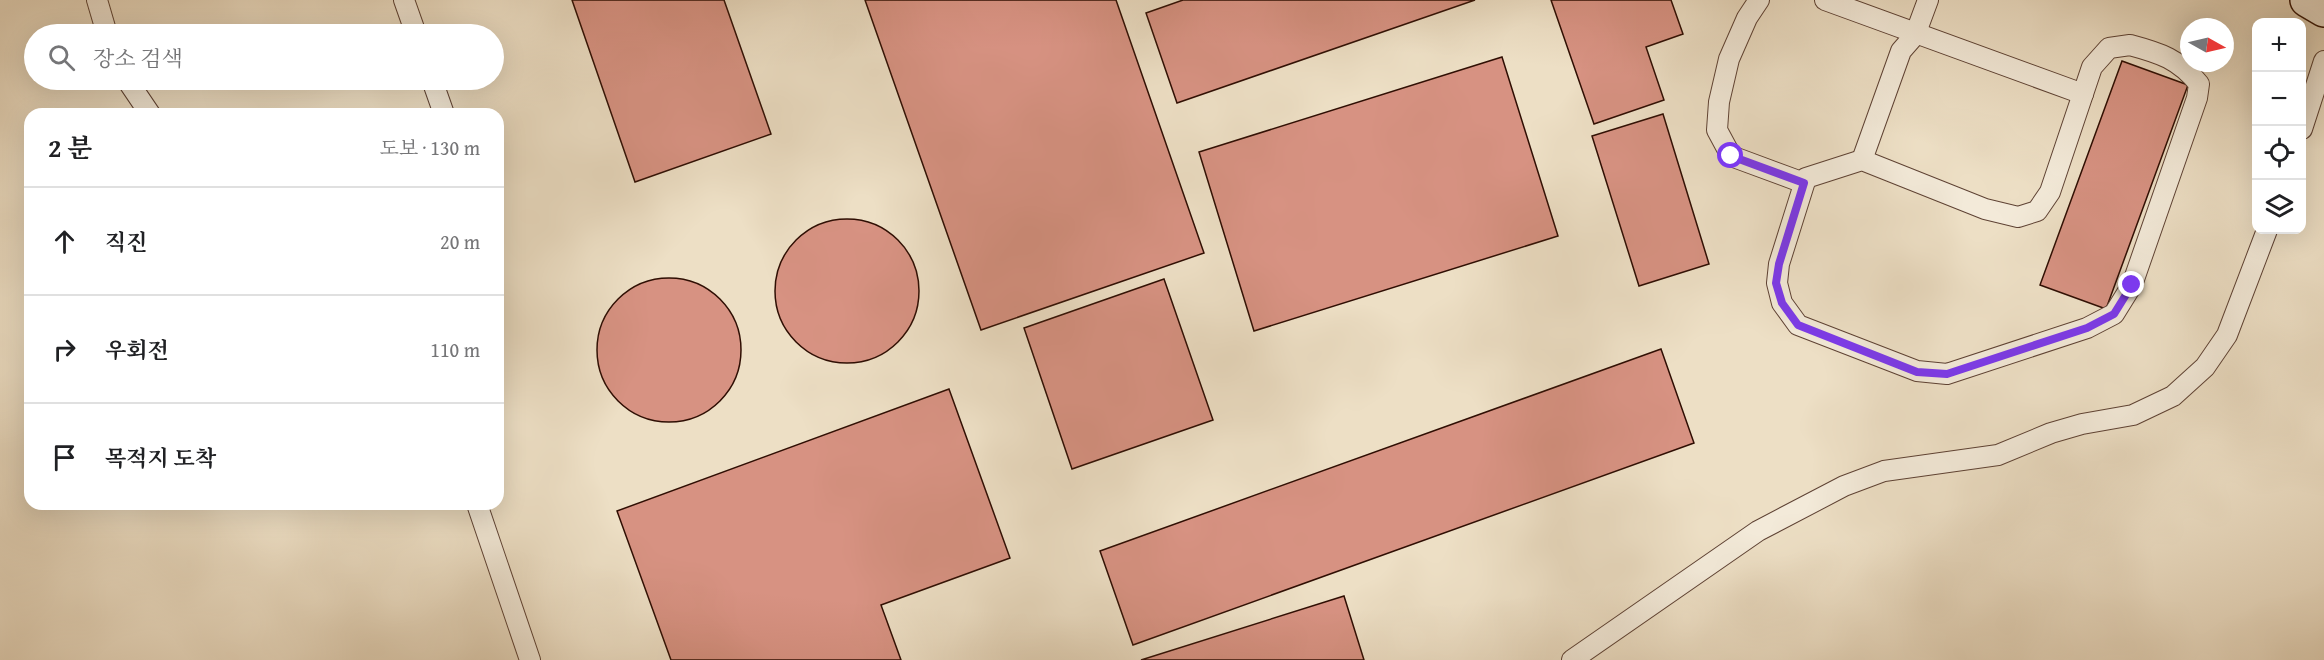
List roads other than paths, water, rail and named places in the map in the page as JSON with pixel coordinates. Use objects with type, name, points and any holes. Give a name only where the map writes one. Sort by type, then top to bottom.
[{"type":"street","points":[[2307,0],[2324,10]]},
{"type":"lane","points":[[97,0],[104,24]]},
{"type":"lane","points":[[404,0],[412,24]]},
{"type":"lane","points":[[1759,0],[1747,18],[1729,59],[1719,102],[1717,130],[1731,156],[1804,183]]},
{"type":"lane","points":[[1825,0],[2083,94]]},
{"type":"lane","points":[[1862,160],[1901,51],[1915,34],[1928,0]]},
{"type":"lane","points":[[2130,45],[2158,52],[2186,68],[2199,84],[2197,98],[2132,285],[2114,314],[2087,328],[1947,374],[1917,372],[1798,325],[1782,303],[1776,283],[1779,264],[1806,178],[1862,160],[1985,209],[2018,217],[2037,211],[2050,192],[2083,94],[2092,67],[2109,48],[2130,45]]},
{"type":"lane","points":[[2302,126],[2324,61]]},
{"type":"lane","points":[[134,90],[146,108]]},
{"type":"lane","points":[[436,90],[442,108]]},
{"type":"lane","points":[[1572,660],[1758,531],[1844,486],[1884,471],[1998,454],[2082,423],[2133,415],[2174,396],[2205,367],[2227,335],[2265,234]]},
{"type":"lane","points":[[479,510],[530,660]]}]
